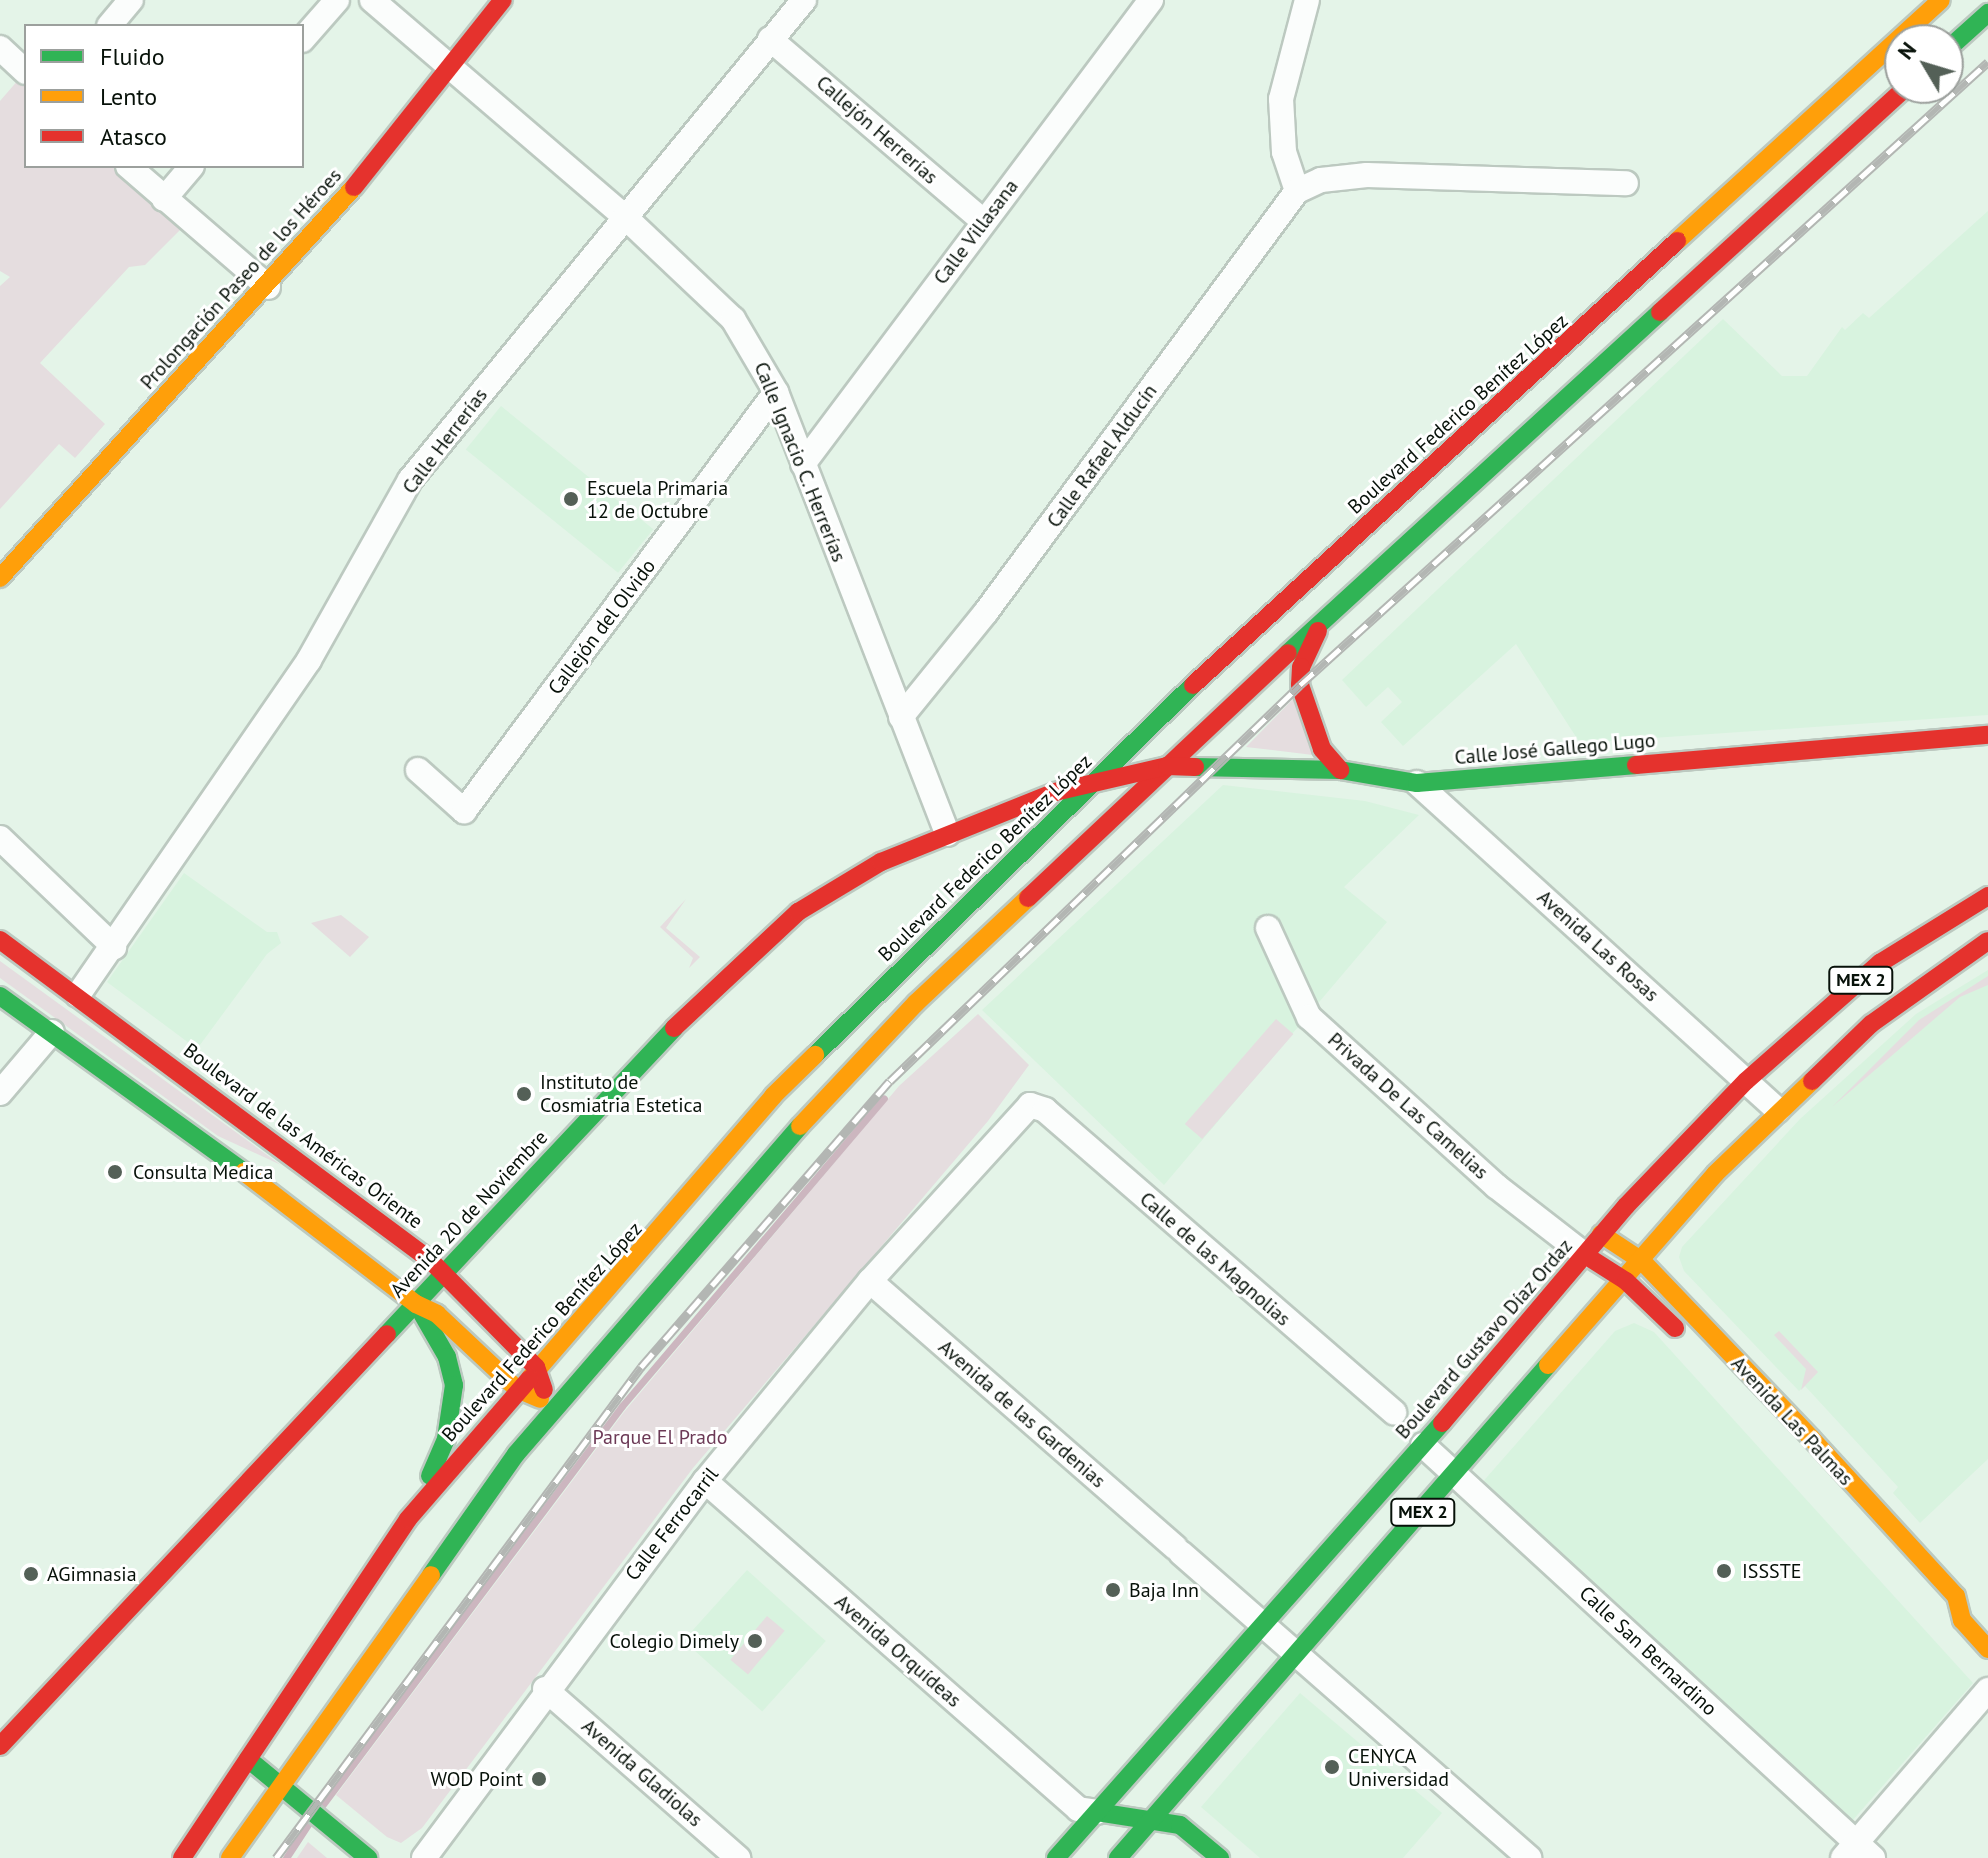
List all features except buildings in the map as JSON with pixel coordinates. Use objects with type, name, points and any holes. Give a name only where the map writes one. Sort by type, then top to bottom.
[{"type":"main road","name":"Prolongación Paseo de los Héroes","points":[[0,578],[268,287],[503,0]]},
{"type":"main road","name":"Boulevard Federico Benítez López","points":[[182,1858],[408,1519],[536,1367],[664,1228],[773,1096],[1101,780],[1224,655],[1941,0]]},
{"type":"main road","points":[[1964,35],[1988,13]]},
{"type":"main road","points":[[230,1858],[516,1454],[798,1129],[916,1003],[1324,619],[1887,104]]},
{"type":"main road","points":[[1324,619],[1301,667],[1300,685],[1322,749],[1340,770]]},
{"type":"main road","name":"Calle José Gallego Lugo","points":[[1127,774],[1167,766],[1340,770],[1417,783],[1988,735]]},
{"type":"main road","name":"Avenida 20 de Noviembre","points":[[0,1746],[614,1091],[758,946],[833,888],[947,834],[1101,780],[1127,774]]},
{"type":"main road","name":"Boulevard Gustavo Díaz Ordaz","points":[[1056,1858],[1423,1445],[1601,1234],[1746,1081],[1880,963],[1988,896]]},
{"type":"main road","name":"Boulevard de las Américas Oriente","points":[[0,940],[78,995],[445,1274],[536,1367]]},
{"type":"main road","name":"MEX 2","points":[[1118,1858],[1778,1110],[1871,1024],[1988,941]]},
{"type":"main road","points":[[0,996],[334,1237],[416,1304],[437,1314],[469,1339],[517,1389],[543,1399],[578,1385]]},
{"type":"main road","name":"Avenida Las Palmas","points":[[1601,1234],[1642,1261],[1956,1596],[1962,1620],[1988,1649]]},
{"type":"main road","points":[[1585,1255],[1626,1281],[1689,1343]]},
{"type":"main road","points":[[408,1519],[446,1439],[454,1385],[447,1357],[416,1304]]},
{"type":"main road","points":[[516,1454],[543,1399],[536,1367]]},
{"type":"main road","name":"Avenida Las Palmas","points":[[1939,1612],[1962,1620]]},
{"type":"main road","points":[[248,1759],[368,1858]]},
{"type":"main road","points":[[1097,1812],[1180,1825],[1220,1858]]},
{"type":"street","points":[[111,24],[131,0]]},
{"type":"street","points":[[304,38],[337,0]]},
{"type":"street","name":"Calle Ignacio C. Herrerías","points":[[372,0],[625,217],[733,319],[776,392],[947,834]]},
{"type":"street","name":"Calle Herrerías","points":[[78,995],[309,660],[410,480],[804,0]]},
{"type":"street","name":"Calle Villasana","points":[[803,464],[1151,0]]},
{"type":"street","points":[[1307,0],[1281,99],[1284,152],[1297,191],[1321,180],[1367,175],[1626,183]]},
{"type":"street","name":"Callejón Herrerías","points":[[770,39],[983,221]]},
{"type":"street","points":[[0,48],[24,70]]},
{"type":"street","points":[[130,168],[268,287]]},
{"type":"street","points":[[164,199],[190,168]]},
{"type":"street","name":"Calle Rafael Alducín","points":[[901,717],[986,612],[1297,191]]},
{"type":"street","name":"Callejón del Olvido","points":[[418,770],[464,811],[776,392]]},
{"type":"street","name":"Avenida Las Rosas","points":[[1417,783],[1778,1110]]},
{"type":"street","points":[[0,838],[114,947]]},
{"type":"street","name":"Privada De Las Camelias","points":[[1268,928],[1309,1017],[1496,1186],[1585,1255]]},
{"type":"street","points":[[0,1093],[52,1032]]},
{"type":"street","name":"Calle Ferrocarril","points":[[424,1858],[545,1689],[705,1481],[870,1281],[1018,1113],[1037,1105]]},
{"type":"street","name":"Calle de las Magnolias","points":[[1037,1105],[1394,1412]]},
{"type":"street","name":"Avenida de las Gardenias","points":[[870,1281],[1529,1858]]},
{"type":"street","name":"Calle San Bernardino","points":[[1423,1445],[1857,1853]]},
{"type":"street","name":"Avenida Orquídeas","points":[[705,1481],[1078,1809],[1097,1812]]},
{"type":"street","name":"Avenida Gladiolas","points":[[545,1689],[738,1858]]},
{"type":"street","points":[[1857,1853],[1988,1690]]},
{"type":"shaded area","points":[[1988,211],[1988,715],[1580,743],[1516,644],[1403,746],[1381,722],[1402,702],[1388,687],[1366,707],[1342,680],[1723,319],[1782,376],[1807,376],[1842,327],[1845,330],[1863,313],[1869,318]]},
{"type":"shaded area","name":"Escuela Primaria 12 de Octubre","points":[[501,406],[653,529],[618,573],[466,450]]},
{"type":"shaded area","points":[[1223,785],[1365,801],[1419,815],[1344,887],[1387,922],[1164,1185],[982,1010]]},
{"type":"shaded area","points":[[184,873],[267,932],[277,932],[281,943],[267,954],[197,1049],[107,982]]},
{"type":"shaded area","points":[[1988,970],[1988,1459],[1920,1523],[1893,1493],[1898,1487],[1805,1386],[1799,1391],[1684,1271],[1679,1257],[1682,1247],[1800,1119],[1916,1014]]},
{"type":"shaded area","name":"ISSSTE","points":[[1634,1323],[1654,1332],[1973,1683],[1852,1821],[1480,1485],[1615,1331]]},
{"type":"shaded area","name":"Colegio Dimely","points":[[747,1570],[826,1641],[762,1712],[683,1641]]},
{"type":"shaded area","points":[[1300,1693],[1442,1813],[1403,1858],[1260,1858],[1201,1807]]},
{"type":"green space","points":[[19,79],[24,84],[24,168],[114,168],[180,230],[145,265],[129,267],[40,363],[105,424],[75,458],[59,444],[0,509],[0,286],[10,277],[0,271],[0,101]]},
{"type":"green space","points":[[1297,695],[1313,755],[1246,747]]},
{"type":"green space","points":[[686,899],[666,928],[700,957],[689,968],[693,958],[660,927]]},
{"type":"green space","points":[[341,915],[369,937],[350,957],[311,923]]},
{"type":"green space","points":[[0,961],[281,1165],[218,1136],[0,978]]},
{"type":"green space","points":[[1988,976],[1988,985],[1960,997],[1832,1107],[1919,1020]]},
{"type":"green space","name":"Parque El Prado","points":[[978,1014],[1029,1065],[988,1121],[693,1468],[422,1828],[401,1843],[387,1837],[336,1795],[624,1412],[899,1086]]},
{"type":"green space","points":[[1276,1019],[1293,1034],[1202,1139],[1185,1124]]},
{"type":"green space","points":[[1779,1331],[1818,1372],[1801,1390],[1806,1369],[1774,1335]]},
{"type":"green space","points":[[767,1616],[785,1631],[748,1674],[730,1660]]},
{"type":"green space","points":[[308,1842],[327,1858],[297,1858]]},
{"type":"waterway","points":[[321,1807],[622,1406],[884,1098]]},
{"type":"waterway","points":[[286,1858],[309,1823]]},
{"type":"railway","points":[[276,1858],[641,1367],[890,1081],[1300,685],[1988,62]]},
{"type":"traffic: fast","points":[[1964,35],[1988,13]]},
{"type":"traffic: fast","points":[[1288,653],[1660,312]]},
{"type":"traffic: fast","points":[[815,1055],[1193,685]]},
{"type":"traffic: fast","points":[[1195,767],[1340,770],[1417,783],[1636,765]]},
{"type":"traffic: fast","points":[[0,996],[244,1172]]},
{"type":"traffic: fast","points":[[387,1334],[674,1028]]},
{"type":"traffic: fast","points":[[431,1575],[516,1454],[800,1126]]},
{"type":"traffic: fast","points":[[420,1310],[447,1357],[454,1385],[446,1439],[430,1476]]},
{"type":"traffic: fast","points":[[1118,1858],[1548,1365]]},
{"type":"traffic: fast","points":[[1056,1858],[1442,1423]]},
{"type":"traffic: fast","points":[[248,1759],[368,1858]]},
{"type":"traffic: fast","points":[[1097,1812],[1180,1825],[1220,1858]]},
{"type":"traffic: slow","points":[[1677,241],[1941,0]]},
{"type":"traffic: slow","points":[[0,578],[354,187]]},
{"type":"traffic: slow","points":[[800,1126],[916,1003],[1028,898]]},
{"type":"traffic: slow","points":[[530,1378],[773,1096],[815,1055]]},
{"type":"traffic: slow","points":[[1548,1365],[1715,1174],[1812,1081]]},
{"type":"traffic: slow","points":[[244,1172],[416,1304],[437,1314],[517,1389],[540,1399]]},
{"type":"traffic: slow","points":[[1601,1234],[1642,1261],[1811,1438],[1956,1596],[1962,1620],[1988,1649]]},
{"type":"traffic: slow","points":[[230,1858],[431,1575]]},
{"type":"traffic: jam","points":[[354,187],[503,0]]},
{"type":"traffic: jam","points":[[1660,312],[1888,104]]},
{"type":"traffic: jam","points":[[1193,685],[1677,241]]},
{"type":"traffic: jam","points":[[1318,631],[1301,667],[1300,685],[1322,749],[1340,770]]},
{"type":"traffic: jam","points":[[1028,898],[1288,653]]},
{"type":"traffic: jam","points":[[1636,765],[1988,735]]},
{"type":"traffic: jam","points":[[674,1028],[798,912],[881,862],[1055,792],[1167,766],[1195,767]]},
{"type":"traffic: jam","points":[[1442,1423],[1626,1206],[1746,1081],[1880,963],[1988,896]]},
{"type":"traffic: jam","points":[[0,940],[430,1260],[536,1367],[544,1390]]},
{"type":"traffic: jam","points":[[1812,1081],[1871,1024],[1988,941]]},
{"type":"traffic: jam","points":[[1585,1255],[1626,1281],[1675,1328]]},
{"type":"traffic: jam","points":[[0,1746],[387,1334]]},
{"type":"traffic: jam","points":[[182,1858],[408,1519],[530,1378]]},
{"type":"place","name":"Escuela Primaria 12 de Octubre","points":[[571,499]]},
{"type":"place","name":"Instituto de Cosmiatria Estetica","points":[[524,1094]]},
{"type":"place","name":"Consulta Medica","points":[[115,1172]]},
{"type":"place","name":"ISSSTE","points":[[1724,1571]]},
{"type":"place","name":"AGimnasia","points":[[31,1574]]},
{"type":"place","name":"Baja Inn","points":[[1113,1590]]},
{"type":"place","name":"Colegio Dimely","points":[[755,1641]]},
{"type":"place","name":"CENYCA Universidad","points":[[1332,1767]]},
{"type":"place","name":"WOD Point","points":[[539,1779]]}]
